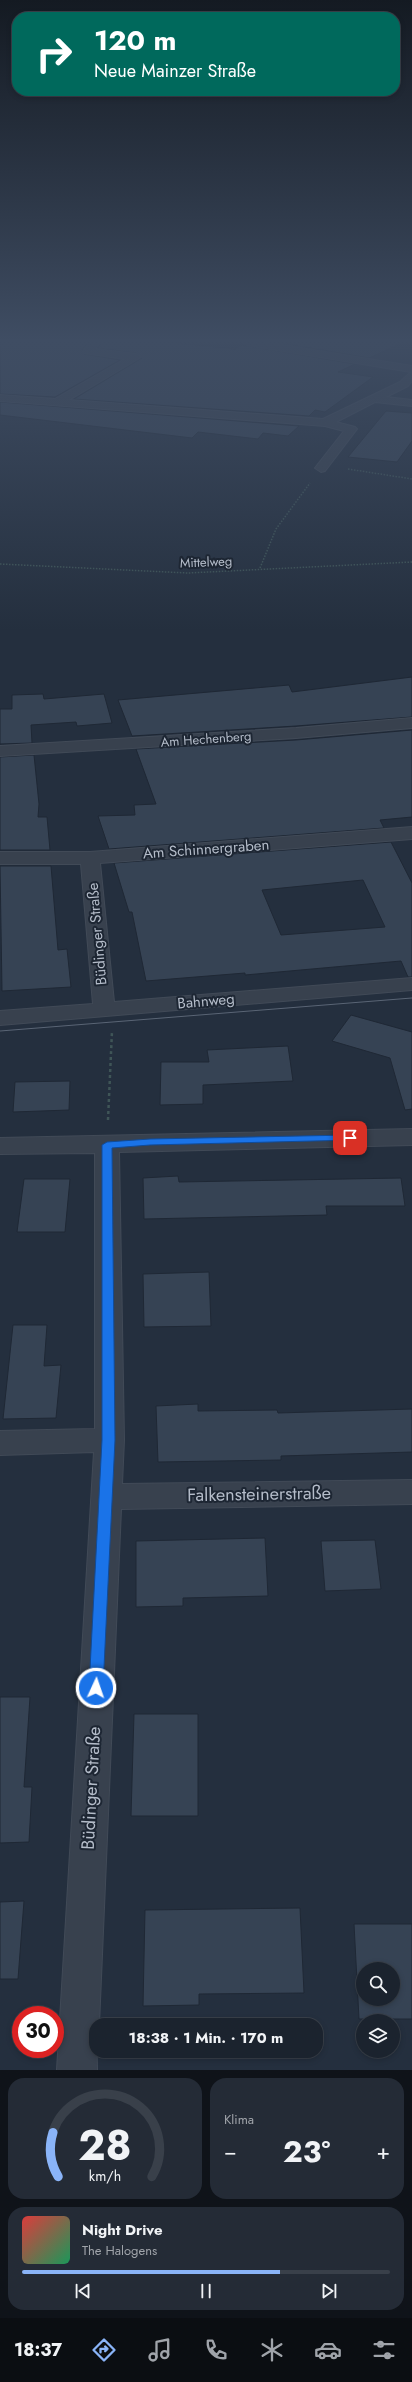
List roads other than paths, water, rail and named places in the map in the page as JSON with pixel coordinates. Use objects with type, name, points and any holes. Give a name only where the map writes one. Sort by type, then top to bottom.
[{"type":"street","points":[[323,466],[344,439]]},
{"type":"street","name":"Am Hechenberg","points":[[0,751],[296,733],[412,722]]},
{"type":"street","name":"Am Schinnergraben","points":[[0,858],[90,858],[412,833]]},
{"type":"street","name":"Büdinger Straße","points":[[90,858],[104,1009]]},
{"type":"street","name":"Bahnweg","points":[[0,1018],[412,984]]},
{"type":"street","points":[[0,1146],[107,1136],[150,1142],[412,1137]]},
{"type":"street","name":"Büdinger Straße","points":[[77,2070],[108,1440],[107,1136]]},
{"type":"street","points":[[0,1443],[108,1440]]},
{"type":"street","name":"Falkensteinerstraße","points":[[106,1497],[412,1492]]},
{"type":"tram line","points":[[0,1031],[412,998]]}]
